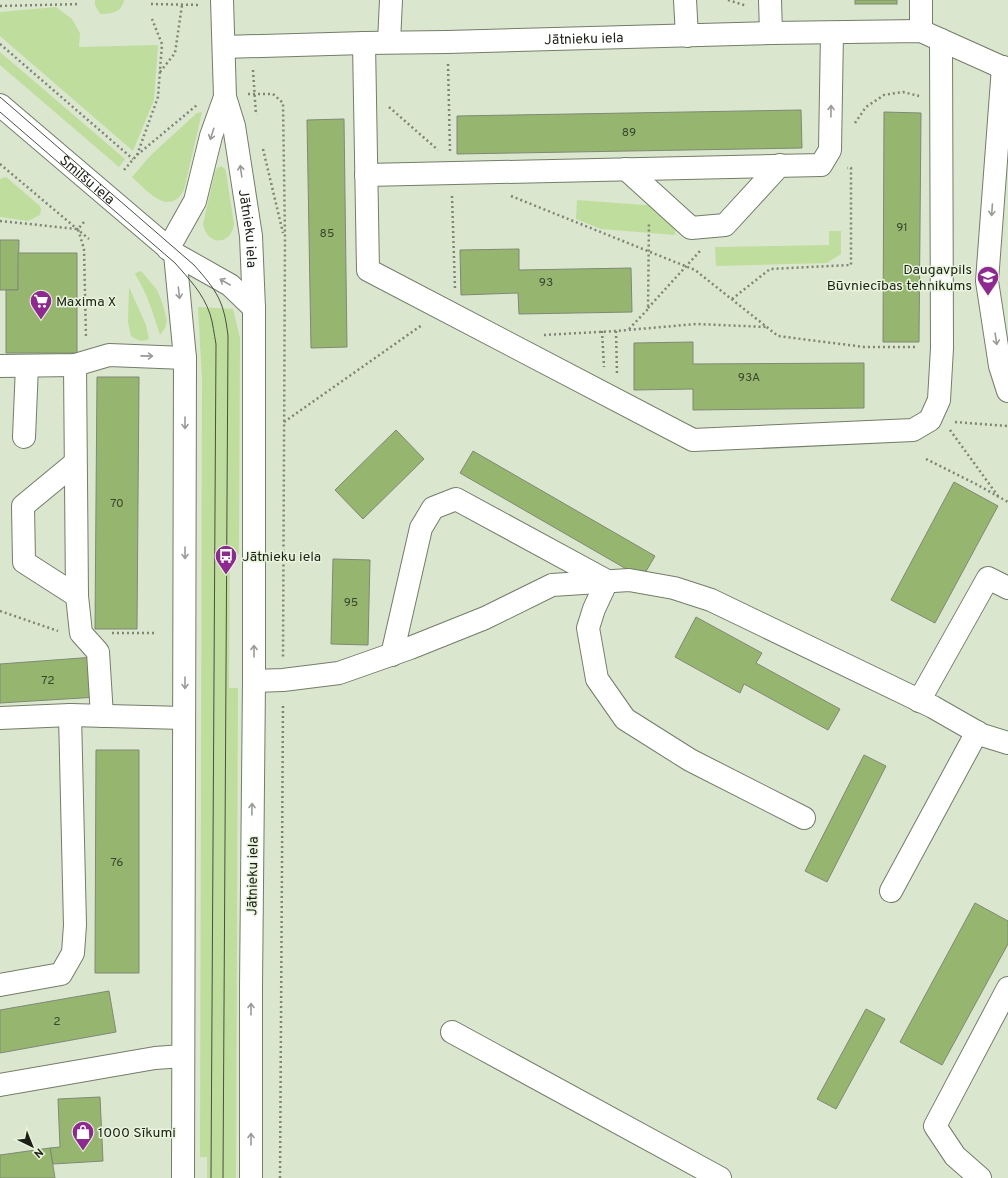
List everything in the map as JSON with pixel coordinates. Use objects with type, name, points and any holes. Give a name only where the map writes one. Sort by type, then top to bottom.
[{"type":"street","name":"Jātnieku iela","points":[[222,0],[224,47],[233,95],[234,126],[250,236],[254,308],[254,681],[251,1178]]},
{"type":"street","points":[[389,42],[391,0]]},
{"type":"street","points":[[685,0],[687,36]]},
{"type":"street","points":[[770,0],[770,33]]},
{"type":"street","points":[[921,0],[921,31]]},
{"type":"street","name":"Jātnieku iela","points":[[224,47],[364,42],[447,42],[770,33],[921,31],[1006,69]]},
{"type":"street","points":[[366,175],[451,167],[626,169],[820,164],[830,150],[832,33]]},
{"type":"street","points":[[364,42],[368,270],[693,440],[913,430],[936,420],[939,400],[942,348],[941,40]]},
{"type":"street","points":[[1006,69],[995,171],[987,281],[1000,366],[1008,390]]},
{"type":"street","name":"Jātnieku iela","points":[[172,252],[195,201],[211,136],[233,95]]},
{"type":"street","name":"Smilšu iela","points":[[0,105],[172,252],[230,285],[254,308]]},
{"type":"street","points":[[626,169],[691,228],[725,225],[780,165]]},
{"type":"street","points":[[172,252],[186,358],[182,1056],[183,1178]]},
{"type":"street","points":[[0,366],[80,364],[109,356],[186,358]]},
{"type":"street","points":[[80,364],[75,463],[77,596],[90,642],[102,716]]},
{"type":"street","points":[[24,437],[27,366]]},
{"type":"street","points":[[75,463],[23,506],[24,562],[77,596]]},
{"type":"street","points":[[392,655],[421,528],[433,508],[456,499],[606,581]]},
{"type":"street","points":[[919,700],[988,578],[1008,588]]},
{"type":"street","points":[[254,681],[283,680],[339,673],[392,655],[485,618],[552,585],[629,580],[674,588],[711,600],[919,700],[982,735],[1008,743]]},
{"type":"street","points":[[606,581],[588,628],[597,679],[625,719],[690,760],[804,818]]},
{"type":"street","points":[[0,718],[70,715],[184,718]]},
{"type":"street","points":[[0,985],[61,974],[73,953],[75,925],[70,715]]},
{"type":"street","points":[[891,891],[977,732]]},
{"type":"street","points":[[980,1178],[955,1156],[935,1126],[1008,988]]},
{"type":"street","points":[[452,1032],[720,1178]]},
{"type":"street","points":[[0,1085],[155,1058],[182,1056]]},
{"type":"path","points":[[0,6],[80,4]]},
{"type":"path","points":[[151,4],[202,6]]},
{"type":"path","points":[[160,72],[175,54],[182,5]]},
{"type":"path","points":[[137,155],[158,97],[162,44],[152,19]]},
{"type":"path","points":[[284,422],[450,312],[451,167],[447,42]]},
{"type":"path","points":[[0,44],[133,159]]},
{"type":"path","points":[[252,66],[256,116]]},
{"type":"path","points":[[365,87],[451,167]]},
{"type":"path","points":[[854,124],[866,107],[884,95],[903,92],[920,96],[941,122]]},
{"type":"path","points":[[233,95],[273,94],[283,103],[285,238],[280,1178]]},
{"type":"path","points":[[124,170],[137,155],[202,101]]},
{"type":"path","points":[[262,147],[285,238]]},
{"type":"path","points":[[0,164],[89,239]]},
{"type":"path","points":[[732,299],[770,269],[851,266],[851,168],[846,168]]},
{"type":"path","points":[[648,189],[648,308]]},
{"type":"path","points":[[506,193],[695,270],[778,336],[864,347],[942,348]]},
{"type":"path","points":[[0,221],[78,229]]},
{"type":"path","points":[[78,229],[84,222]]},
{"type":"path","points":[[78,229],[84,249],[80,364]]},
{"type":"path","points":[[629,330],[700,250]]},
{"type":"path","points":[[539,359],[538,335],[616,331],[696,324],[767,327]]},
{"type":"path","points":[[602,331],[605,394]]},
{"type":"path","points":[[616,331],[617,377],[630,406]]},
{"type":"path","points":[[936,420],[1008,426]]},
{"type":"path","points":[[936,420],[998,496]]},
{"type":"path","points":[[926,459],[1008,502]]},
{"type":"path","points":[[0,612],[90,642],[156,634]]},
{"type":"green space","points":[[95,0],[124,0],[121,8],[115,12],[100,14],[95,5]]},
{"type":"green space","points":[[56,7],[72,19],[80,33],[79,47],[158,45],[154,100],[133,151],[0,36],[0,12]]},
{"type":"green space","points":[[0,52],[125,159],[119,167],[0,65]]},
{"type":"green space","points":[[202,112],[184,190],[178,198],[171,202],[164,202],[151,194],[132,177],[151,155],[197,113]]},
{"type":"green space","points":[[221,166],[226,172],[234,224],[232,231],[228,236],[219,240],[209,236],[205,231],[203,224],[215,172],[217,168]]},
{"type":"green space","points":[[6,177],[40,206],[40,215],[28,221],[0,217],[0,179]]},
{"type":"green space","points":[[577,200],[658,206],[676,223],[675,235],[601,229],[576,219]]},
{"type":"green space","points":[[829,231],[841,231],[841,254],[827,263],[716,266],[715,247],[829,245]]},
{"type":"green space","points":[[139,271],[142,272],[157,290],[162,302],[167,320],[165,328],[160,335],[146,296],[135,274]]},
{"type":"green space","points":[[129,287],[146,325],[149,339],[147,340],[142,341],[131,336],[128,322]]},
{"type":"green space","points":[[198,307],[233,309],[240,338],[239,554],[230,555],[229,688],[238,688],[236,1178],[207,1178],[207,1157],[200,1157],[202,380]]},
{"type":"building","points":[[855,0],[897,0],[897,4],[855,4]]},
{"type":"building","points":[[801,110],[802,148],[457,154],[457,116]]},
{"type":"building","points":[[884,112],[921,113],[919,342],[883,342]]},
{"type":"building","points":[[344,119],[347,347],[311,348],[307,120]]},
{"type":"building","points":[[0,240],[19,240],[18,290],[0,290]]},
{"type":"building","points":[[519,249],[519,270],[631,268],[632,312],[519,314],[518,293],[461,295],[460,250]]},
{"type":"building","name":"Maxima X","points":[[18,253],[77,253],[77,353],[6,353],[6,290],[18,290]]},
{"type":"building","points":[[693,342],[693,364],[864,363],[864,408],[693,410],[693,389],[634,390],[634,343]]},
{"type":"building","points":[[97,377],[139,377],[137,629],[95,629]]},
{"type":"building","points":[[396,430],[424,459],[363,519],[335,490]]},
{"type":"building","points":[[473,451],[655,556],[642,578],[460,473]]},
{"type":"building","points":[[954,482],[998,506],[935,623],[891,600]]},
{"type":"building","points":[[333,559],[370,560],[368,645],[331,644]]},
{"type":"building","points":[[696,617],[762,653],[756,663],[840,709],[828,730],[744,684],[740,693],[675,657]]},
{"type":"building","points":[[95,657],[98,697],[0,703],[0,664]]},
{"type":"building","points":[[96,750],[139,750],[139,973],[95,973]]},
{"type":"building","points":[[864,755],[886,766],[827,882],[805,871]]},
{"type":"building","points":[[975,903],[1008,921],[1008,944],[942,1065],[900,1042]]},
{"type":"building","points":[[109,991],[116,1032],[0,1053],[0,1010]]},
{"type":"building","points":[[866,1009],[885,1019],[836,1109],[817,1099]]},
{"type":"building","points":[[100,1097],[103,1161],[53,1164],[50,1148],[60,1147],[58,1099]]},
{"type":"building","points":[[50,1148],[55,1178],[0,1178],[0,1155]]},
{"type":"tram line","points":[[0,97],[194,265],[214,290],[222,305],[224,314],[228,336],[223,1178]]},
{"type":"tram line","points":[[0,112],[175,263],[204,299],[213,325],[216,344],[211,1178]]},
{"type":"place","name":"Daugavpils Būvniecības tehnikums","points":[[988,296]]},
{"type":"place","name":"Maxima X","points":[[41,320]]},
{"type":"place","name":"Jātnieku iela","points":[[226,576]]},
{"type":"place","name":"1000 Sīkumi","points":[[83,1152]]}]
